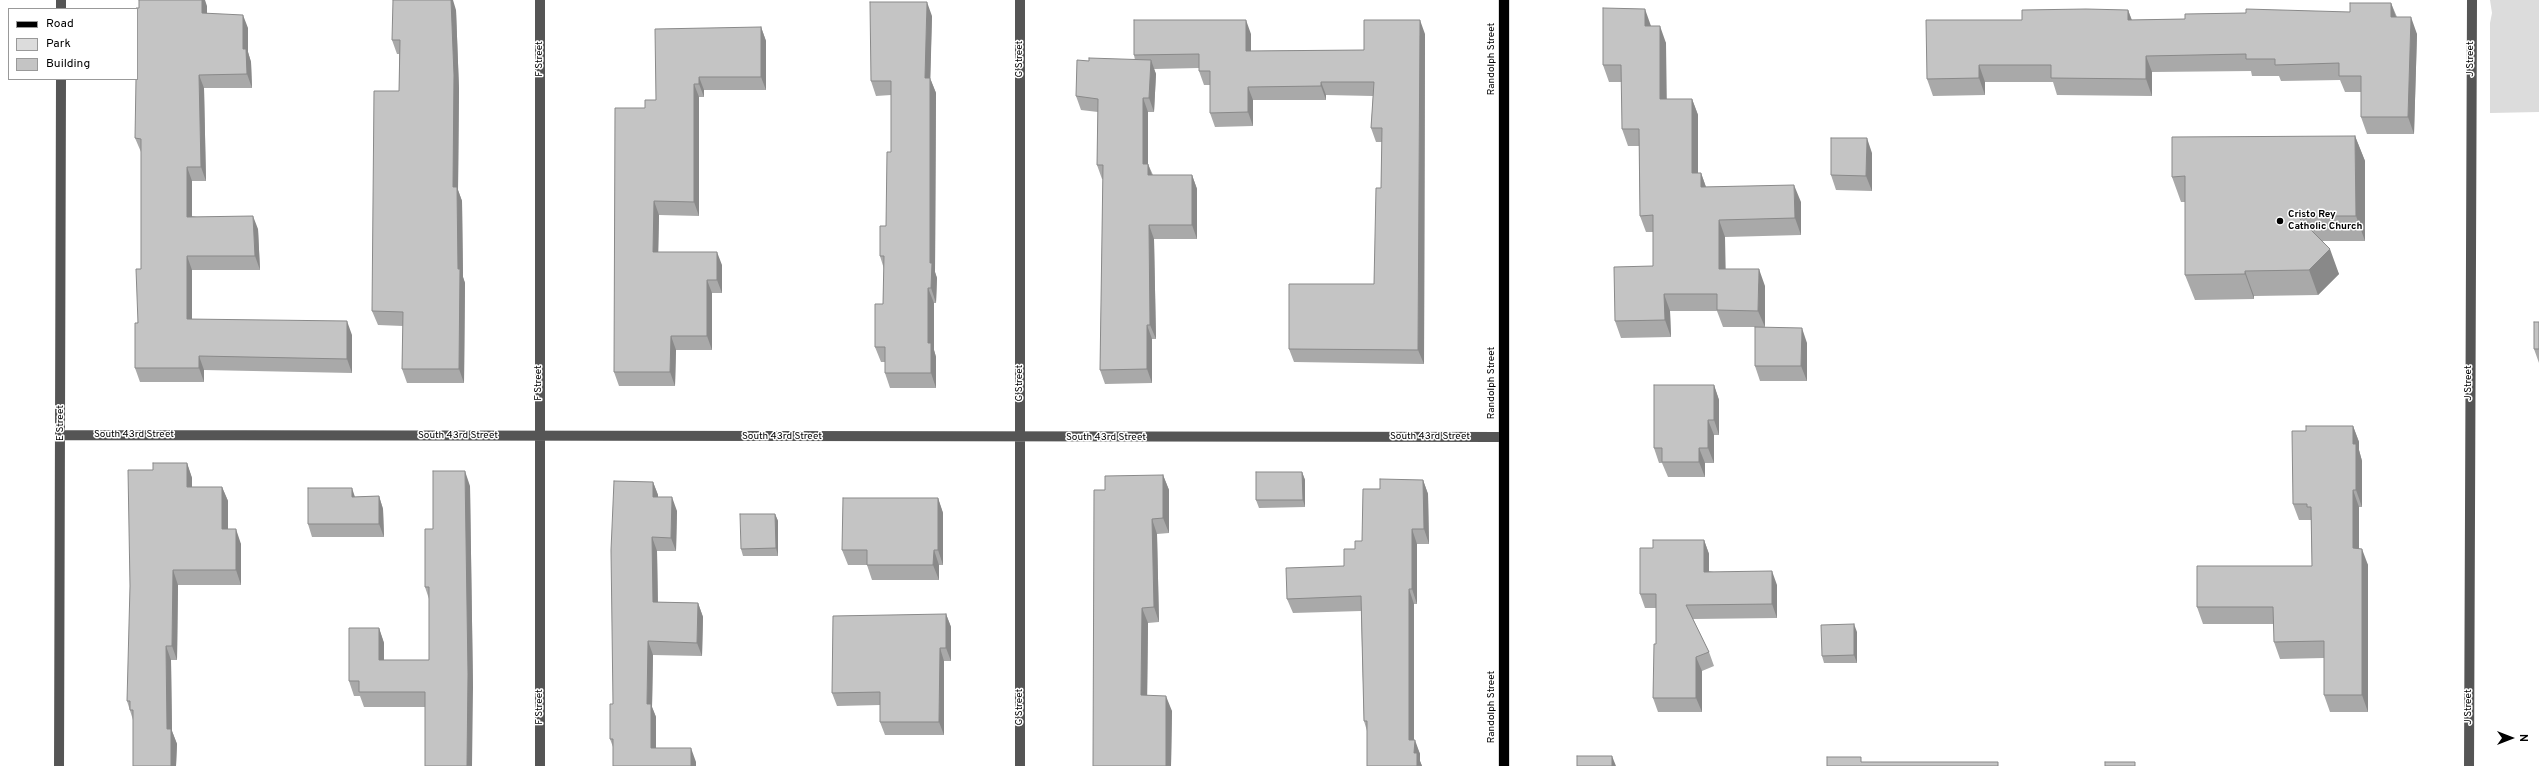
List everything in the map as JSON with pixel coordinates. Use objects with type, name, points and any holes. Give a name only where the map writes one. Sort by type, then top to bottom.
[{"type":"main road","name":"Randolph Street","points":[[1504,0],[1504,766]]},
{"type":"street","name":"F Street","points":[[540,0],[540,766]]},
{"type":"street","name":"G Street","points":[[1020,0],[1020,766]]},
{"type":"street","name":"J Street","points":[[2469,766],[2472,0]]},
{"type":"street","name":"E Street","points":[[59,766],[61,80]]},
{"type":"street","name":"South 43rd Street","points":[[61,435],[1020,438],[1504,437]]},
{"type":"green space","points":[[2490,0],[2539,0],[2539,112],[2490,113],[2490,23],[2492,13]]},
{"type":"building","points":[[139,0],[202,0],[202,13],[243,15],[243,49],[246,49],[247,74],[199,75],[201,167],[187,167],[187,217],[253,216],[255,256],[187,256],[187,319],[347,321],[347,359],[199,356],[199,368],[135,368],[135,323],[138,323],[136,269],[141,269],[141,139],[135,138],[136,80],[138,80]]},
{"type":"building","points":[[393,0],[451,0],[454,75],[453,187],[457,187],[458,269],[460,269],[459,369],[402,369],[403,312],[372,311],[374,91],[399,91],[400,40],[392,40]]},
{"type":"building","points":[[870,2],[927,2],[925,78],[930,78],[930,263],[932,263],[931,288],[928,288],[928,343],[931,343],[931,373],[885,373],[885,347],[875,347],[875,304],[883,304],[884,256],[880,256],[880,226],[886,226],[887,152],[891,152],[891,81],[871,81]]},
{"type":"building","points":[[2350,3],[2391,3],[2391,17],[2411,17],[2408,117],[2361,117],[2361,76],[2339,76],[2339,63],[2275,65],[2275,59],[2246,59],[2246,54],[2146,56],[2146,79],[2051,78],[2051,65],[1979,65],[1979,78],[1927,79],[1926,20],[2022,20],[2022,10],[2086,9],[2128,10],[2128,20],[2185,19],[2185,14],[2246,13],[2246,9],[2350,12]]},
{"type":"building","points":[[1603,8],[1645,9],[1645,26],[1660,26],[1660,99],[1692,99],[1692,173],[1701,173],[1701,187],[1794,185],[1795,218],[1719,220],[1719,269],[1759,269],[1758,311],[1717,310],[1717,294],[1664,294],[1665,320],[1615,321],[1614,267],[1653,266],[1653,215],[1640,216],[1639,129],[1622,129],[1621,65],[1603,65]]},
{"type":"building","points":[[1134,20],[1246,20],[1246,51],[1364,50],[1364,20],[1420,20],[1418,350],[1289,349],[1289,284],[1374,284],[1376,188],[1381,188],[1382,128],[1371,128],[1374,82],[1321,82],[1321,86],[1248,87],[1248,112],[1210,113],[1210,71],[1199,71],[1199,54],[1134,55]]},
{"type":"building","points":[[761,27],[761,77],[699,77],[699,84],[694,84],[694,202],[654,201],[653,252],[717,252],[717,280],[707,280],[707,336],[671,336],[670,372],[614,372],[615,108],[645,108],[645,100],[656,100],[655,29]]},
{"type":"building","points":[[1089,58],[1151,60],[1149,98],[1143,98],[1143,164],[1148,164],[1148,175],[1192,175],[1192,225],[1149,225],[1150,325],[1147,325],[1147,369],[1100,370],[1103,165],[1097,165],[1098,99],[1076,96],[1077,60],[1089,61]]},
{"type":"building","name":"Cristo Rey Catholic Church","points":[[2355,136],[2356,216],[2297,216],[2330,249],[2309,270],[2245,271],[2245,274],[2185,275],[2185,176],[2172,177],[2172,137]]},
{"type":"building","points":[[1831,138],[1867,138],[1866,176],[1831,175]]},
{"type":"building","points":[[2534,322],[2539,322],[2539,349],[2534,349]]},
{"type":"building","points":[[1755,327],[1802,328],[1801,366],[1755,366]]},
{"type":"building","points":[[1654,385],[1714,385],[1714,420],[1708,420],[1708,448],[1699,448],[1699,462],[1662,462],[1662,448],[1654,448]]},
{"type":"building","points":[[2306,426],[2353,426],[2353,444],[2356,444],[2356,490],[2353,490],[2353,548],[2362,549],[2362,695],[2324,695],[2324,641],[2274,642],[2273,607],[2197,607],[2197,566],[2312,566],[2311,507],[2307,507],[2307,504],[2293,504],[2292,431],[2306,431]]},
{"type":"building","points":[[153,463],[187,463],[187,487],[222,487],[222,529],[236,529],[236,570],[173,570],[172,646],[166,646],[167,729],[171,729],[171,766],[133,766],[133,710],[130,710],[130,701],[127,701],[130,586],[128,470],[153,470]]},
{"type":"building","points":[[433,471],[465,471],[468,674],[467,766],[425,766],[425,692],[359,692],[359,681],[349,681],[349,628],[379,628],[379,660],[429,660],[429,587],[425,587],[425,529],[433,529]]},
{"type":"building","points":[[1256,472],[1302,472],[1303,500],[1256,500]]},
{"type":"building","points":[[1163,475],[1163,518],[1152,519],[1154,607],[1142,608],[1141,695],[1166,696],[1166,766],[1093,766],[1094,490],[1105,490],[1105,476]]},
{"type":"building","points":[[1380,479],[1423,480],[1424,529],[1412,529],[1412,589],[1409,589],[1409,740],[1415,740],[1414,753],[1417,753],[1417,766],[1367,766],[1367,721],[1364,721],[1361,596],[1287,599],[1286,568],[1344,566],[1344,549],[1355,549],[1355,541],[1362,541],[1363,489],[1380,489]]},
{"type":"building","points":[[614,481],[653,482],[653,497],[672,497],[671,538],[652,537],[653,602],[698,603],[697,643],[648,641],[647,704],[651,704],[651,748],[691,748],[691,766],[613,766],[613,739],[610,739],[610,704],[613,704],[611,550]]},
{"type":"building","points":[[308,488],[352,488],[352,497],[379,496],[379,524],[308,524]]},
{"type":"building","points":[[843,498],[938,498],[938,550],[934,550],[933,565],[867,565],[867,550],[842,550]]},
{"type":"building","points":[[740,514],[775,514],[776,548],[741,549]]},
{"type":"building","points":[[1653,540],[1704,540],[1704,572],[1772,571],[1772,604],[1686,605],[1709,652],[1696,657],[1696,698],[1653,698],[1654,644],[1656,644],[1656,594],[1640,594],[1640,548],[1653,548]]},
{"type":"building","points":[[946,614],[946,648],[940,648],[939,722],[880,722],[880,692],[832,693],[833,616]]},
{"type":"building","points":[[1854,624],[1854,655],[1822,656],[1821,625]]},
{"type":"building","points":[[1577,756],[1612,756],[1612,766],[1577,766]]},
{"type":"building","points":[[1827,757],[1861,757],[1861,762],[1998,762],[1998,766],[1827,766]]},
{"type":"building","points":[[2105,762],[2135,762],[2135,766],[2105,766]]},
{"type":"place","name":"Cristo Rey Catholic Church","points":[[2280,221]]}]
